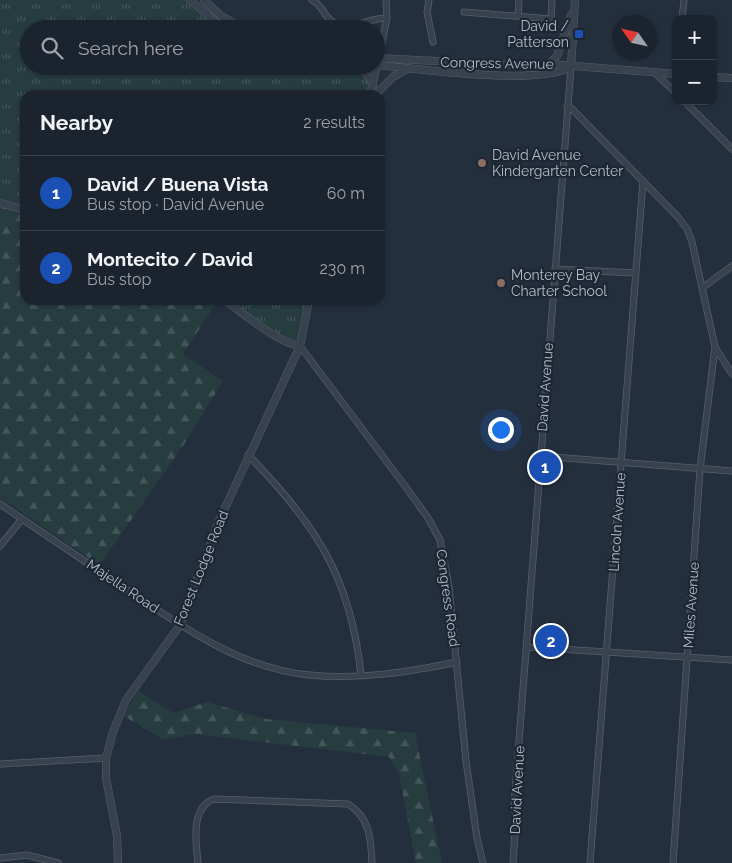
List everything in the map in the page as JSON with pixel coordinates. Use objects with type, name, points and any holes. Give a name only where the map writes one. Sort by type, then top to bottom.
[{"type":"street","points":[[190,0],[213,20]]},
{"type":"street","points":[[204,0],[228,20]]},
{"type":"street","points":[[312,0],[322,8],[330,20]]},
{"type":"street","points":[[322,0],[322,8]]},
{"type":"street","points":[[385,27],[387,18],[386,0]]},
{"type":"street","points":[[429,0],[428,12],[433,42]]},
{"type":"street","points":[[518,16],[519,0]]},
{"type":"street","points":[[464,12],[551,19],[552,0]]},
{"type":"street","points":[[677,0],[684,0],[682,15]]},
{"type":"street","points":[[549,64],[556,56],[575,3]]},
{"type":"street","name":"David Avenue","points":[[513,863],[516,816],[514,806],[528,647],[540,456],[575,3]]},
{"type":"street","points":[[367,20],[372,18],[387,18]]},
{"type":"street","name":"Congress Avenue","points":[[385,62],[549,64],[571,67]]},
{"type":"street","name":"Congress Avenue","points":[[385,64],[409,68],[521,76],[561,72],[571,67]]},
{"type":"street","points":[[571,67],[672,74]]},
{"type":"street","points":[[380,90],[393,77],[409,68]]},
{"type":"street","points":[[656,73],[672,89]]},
{"type":"street","points":[[367,75],[373,86]]},
{"type":"street","points":[[372,90],[375,75]]},
{"type":"street","points":[[717,77],[732,78]]},
{"type":"street","points":[[688,105],[732,149]]},
{"type":"street","points":[[567,106],[642,180],[687,229],[692,242],[714,347],[732,374]]},
{"type":"street","name":"Lincoln Avenue","points":[[590,863],[608,652],[642,180]]},
{"type":"street","points":[[0,203],[20,209]]},
{"type":"street","points":[[702,288],[732,266]]},
{"type":"street","points":[[555,269],[635,273]]},
{"type":"street","points":[[231,305],[291,345],[300,346]]},
{"type":"street","name":"Forest Lodge Road","points":[[118,863],[117,836],[106,778],[106,758],[113,732],[126,700],[180,625],[219,521],[300,346],[308,305]]},
{"type":"street","name":"Congress Road","points":[[300,346],[406,486],[434,529],[442,548],[457,662],[467,771],[476,838],[483,863]]},
{"type":"street","name":"Miles Avenue","points":[[672,863],[700,468],[714,347]]},
{"type":"street","points":[[248,455],[307,521],[328,554],[343,588],[351,616],[361,675]]},
{"type":"street","points":[[540,456],[732,471]]},
{"type":"street","name":"Majella Road","points":[[0,504],[180,625],[238,656],[278,669],[308,675],[396,674],[457,662]]},
{"type":"street","points":[[0,546],[22,519]]},
{"type":"street","points":[[528,647],[732,660]]},
{"type":"street","points":[[0,764],[106,758]]},
{"type":"street","points":[[198,863],[198,812],[204,804],[214,799],[348,804],[360,814],[369,830],[372,863]]},
{"type":"street","points":[[0,858],[27,855],[58,863]]},
{"type":"green space","points":[[0,0],[190,0],[213,20],[20,20],[20,75],[365,75],[371,81],[370,90],[20,90],[20,209],[0,203]]},
{"type":"green space","points":[[0,203],[20,209],[20,305],[215,305],[183,354],[223,381],[185,443],[101,563],[98,564],[0,498]]},
{"type":"green space","points":[[231,305],[308,305],[300,346],[291,345]]},
{"type":"green space","points":[[138,691],[173,713],[207,702],[266,719],[415,733],[442,863],[416,863],[399,774],[389,757],[194,734],[164,740],[124,716]]},
{"type":"place","name":"David / Patterson","points":[[579,34]]},
{"type":"place","name":"David Avenue Kindergarten Center","points":[[482,163]]},
{"type":"place","name":"Monterey Bay Charter School","points":[[501,283]]},
{"type":"place","name":"David / Buena Vista","points":[[545,467]]},
{"type":"place","name":"Montecito / David","points":[[551,641]]}]
